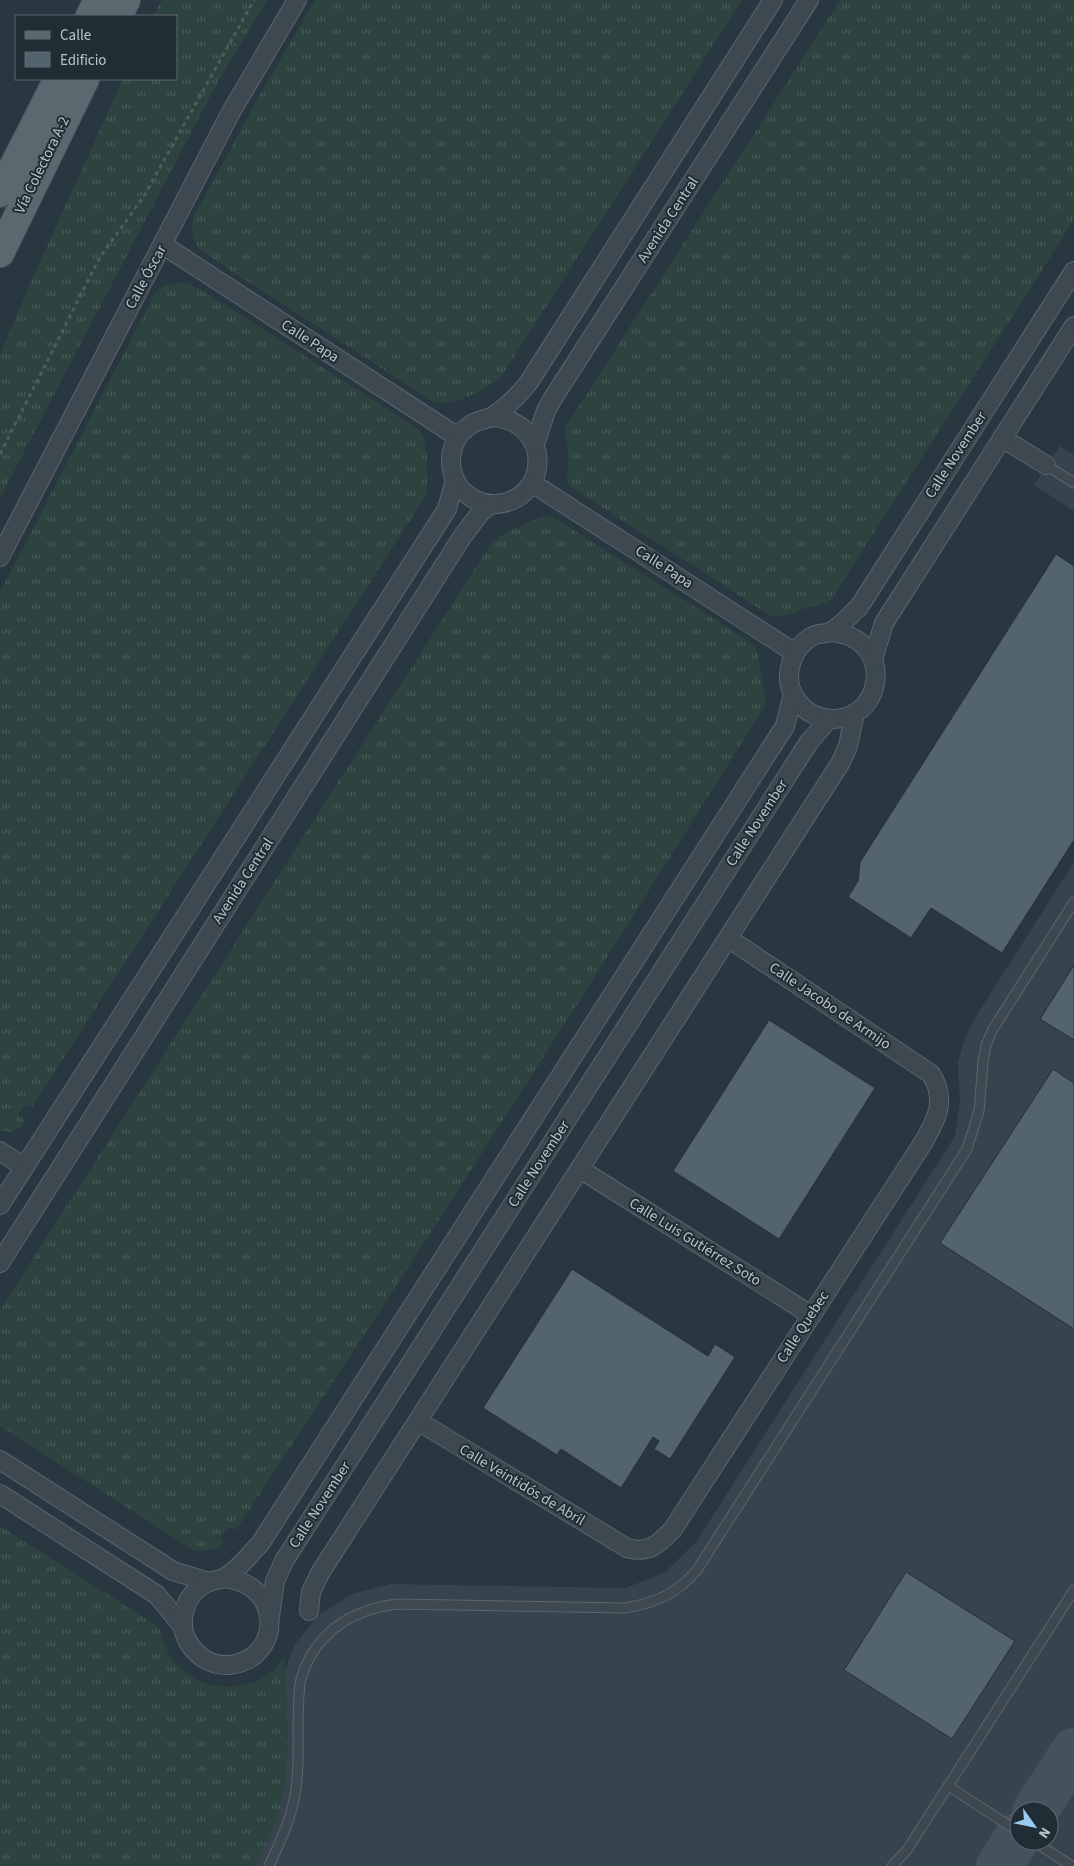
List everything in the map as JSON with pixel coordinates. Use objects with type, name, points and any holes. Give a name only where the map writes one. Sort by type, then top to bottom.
[{"type":"main road","points":[[90,15],[98,0]]},
{"type":"main road","points":[[118,15],[126,0]]},
{"type":"main road","name":"Vía Colectora A-2","points":[[0,193],[57,80]]},
{"type":"main road","name":"Vía Colectora A-2","points":[[0,252],[85,80]]},
{"type":"street","name":"Calle Óscar","points":[[0,557],[231,112],[296,0]]},
{"type":"street","name":"Avenida Central","points":[[492,417],[520,393],[529,382],[773,0]]},
{"type":"street","name":"Avenida Central","points":[[535,444],[546,411],[553,398],[808,0]]},
{"type":"street","name":"Calle Papa","points":[[163,245],[458,437]]},
{"type":"street","name":"Calle November","points":[[830,632],[862,602],[1074,271]]},
{"type":"street","name":"Calle November","points":[[873,658],[884,622],[1074,326]]},
{"type":"street","points":[[492,417],[502,418],[517,424],[529,434],[535,444],[538,457],[532,483],[524,492],[514,499],[503,503],[491,504],[480,502],[470,497],[461,489],[455,480],[451,465],[452,450],[458,437],[467,427],[478,420],[492,417]]},
{"type":"street","name":"Calle November","points":[[1002,438],[1046,465]]},
{"type":"street","name":"Avenida Central","points":[[0,1205],[447,508],[455,480]]},
{"type":"street","name":"Calle Papa","points":[[532,483],[795,653]]},
{"type":"street","name":"Avenida Central","points":[[0,1262],[462,537],[480,512],[491,504]]},
{"type":"street","points":[[830,632],[851,636],[860,641],[873,658],[876,671],[871,695],[864,705],[855,713],[843,718],[829,719],[818,717],[808,712],[799,704],[793,694],[789,674],[795,653],[804,642],[816,635],[830,632]]},
{"type":"street","name":"Calle November","points":[[216,1580],[242,1562],[260,1544],[785,726],[793,694]]},
{"type":"street","points":[[309,1611],[311,1592],[320,1573],[841,762],[848,746],[855,713]]},
{"type":"street","name":"Calle November","points":[[270,1618],[275,1581],[284,1561],[809,742],[829,719]]},
{"type":"street","name":"Calle Jacobo de Armijo","points":[[728,938],[931,1074]]},
{"type":"street","name":"Calle Quebec","points":[[627,1548],[639,1551],[650,1548],[662,1541],[673,1529],[934,1125],[940,1096],[937,1084],[931,1074]]},
{"type":"street","points":[[0,1152],[24,1167]]},
{"type":"street","name":"Calle Luis Gutiérrez Soto","points":[[580,1168],[811,1315]]},
{"type":"street","name":"Calle Veintidós de Abril","points":[[418,1421],[627,1548]]},
{"type":"street","points":[[0,1460],[172,1571],[216,1580],[235,1579],[245,1582],[255,1589],[267,1607],[270,1618],[268,1633],[262,1647],[251,1657],[238,1664],[223,1665],[208,1662],[196,1653],[187,1641],[183,1627],[183,1613],[188,1600],[197,1589],[216,1580]]},
{"type":"street","points":[[0,1494],[157,1596],[183,1627]]},
{"type":"lane","points":[[1046,465],[1074,483]]},
{"type":"lane","points":[[269,1866],[287,1827],[298,1779],[300,1682],[313,1652],[330,1631],[343,1622],[360,1613],[396,1604],[625,1608],[659,1600],[672,1594],[689,1580],[967,1149],[980,1111],[986,1045],[993,1030],[1074,902]]},
{"type":"lane","points":[[892,1866],[907,1850],[1074,1590]]},
{"type":"lane","points":[[948,1786],[1009,1826]]},
{"type":"lane","points":[[1049,1851],[1072,1866]]},
{"type":"path","points":[[0,454],[100,257],[144,196],[254,0]]},
{"type":"shaded area","points":[[1060,446],[1074,455],[1074,511],[1034,485]]},
{"type":"shaded area","points":[[1074,862],[1074,1866],[254,1866],[276,1820],[283,1794],[288,1744],[285,1671],[295,1644],[319,1615],[352,1594],[390,1584],[626,1588],[665,1572],[696,1542],[955,1136],[960,1101],[958,1062],[965,1038],[976,1016]]},
{"type":"green space","points":[[162,0],[267,0],[214,89],[0,498],[0,354],[123,80],[178,80],[178,15],[154,15]]},
{"type":"green space","points":[[315,0],[742,0],[503,374],[492,384],[476,393],[459,400],[444,403],[429,399],[201,251],[194,239],[192,225],[194,216],[262,91]]},
{"type":"green space","points":[[840,0],[1074,0],[1074,220],[829,603],[814,605],[785,616],[776,617],[771,616],[569,486],[565,428]]},
{"type":"green space","points":[[178,283],[188,284],[202,290],[420,430],[427,453],[427,494],[32,1107],[26,1104],[18,1115],[25,1120],[21,1128],[9,1132],[0,1130],[0,592],[155,293],[164,286]]},
{"type":"green space","points":[[543,516],[553,517],[754,645],[760,664],[766,704],[582,997],[410,1265],[236,1530],[229,1527],[220,1538],[224,1542],[214,1549],[193,1550],[0,1426],[0,1310],[492,542],[510,530]]},
{"type":"green space","points":[[0,1526],[159,1627],[167,1649],[176,1664],[190,1676],[202,1682],[226,1687],[250,1683],[273,1671],[285,1655],[288,1739],[282,1802],[266,1844],[254,1866],[0,1866]]},
{"type":"building","points":[[1056,554],[1074,566],[1074,840],[1002,953],[931,908],[911,938],[848,897],[858,881],[860,862]]},
{"type":"building","points":[[1074,965],[1074,1040],[1040,1019]]},
{"type":"building","points":[[769,1020],[875,1088],[779,1239],[673,1171]]},
{"type":"building","points":[[1053,1069],[1074,1083],[1074,1329],[940,1243]]},
{"type":"building","points":[[572,1269],[708,1356],[715,1344],[735,1357],[670,1459],[654,1449],[659,1441],[653,1437],[621,1488],[561,1449],[557,1455],[483,1408]]},
{"type":"building","points":[[906,1572],[1015,1641],[952,1739],[844,1670]]},
{"type":"taxiway","points":[[1042,1801],[1074,1751]]},
{"type":"taxiway","points":[[999,1866],[1009,1850]]}]
